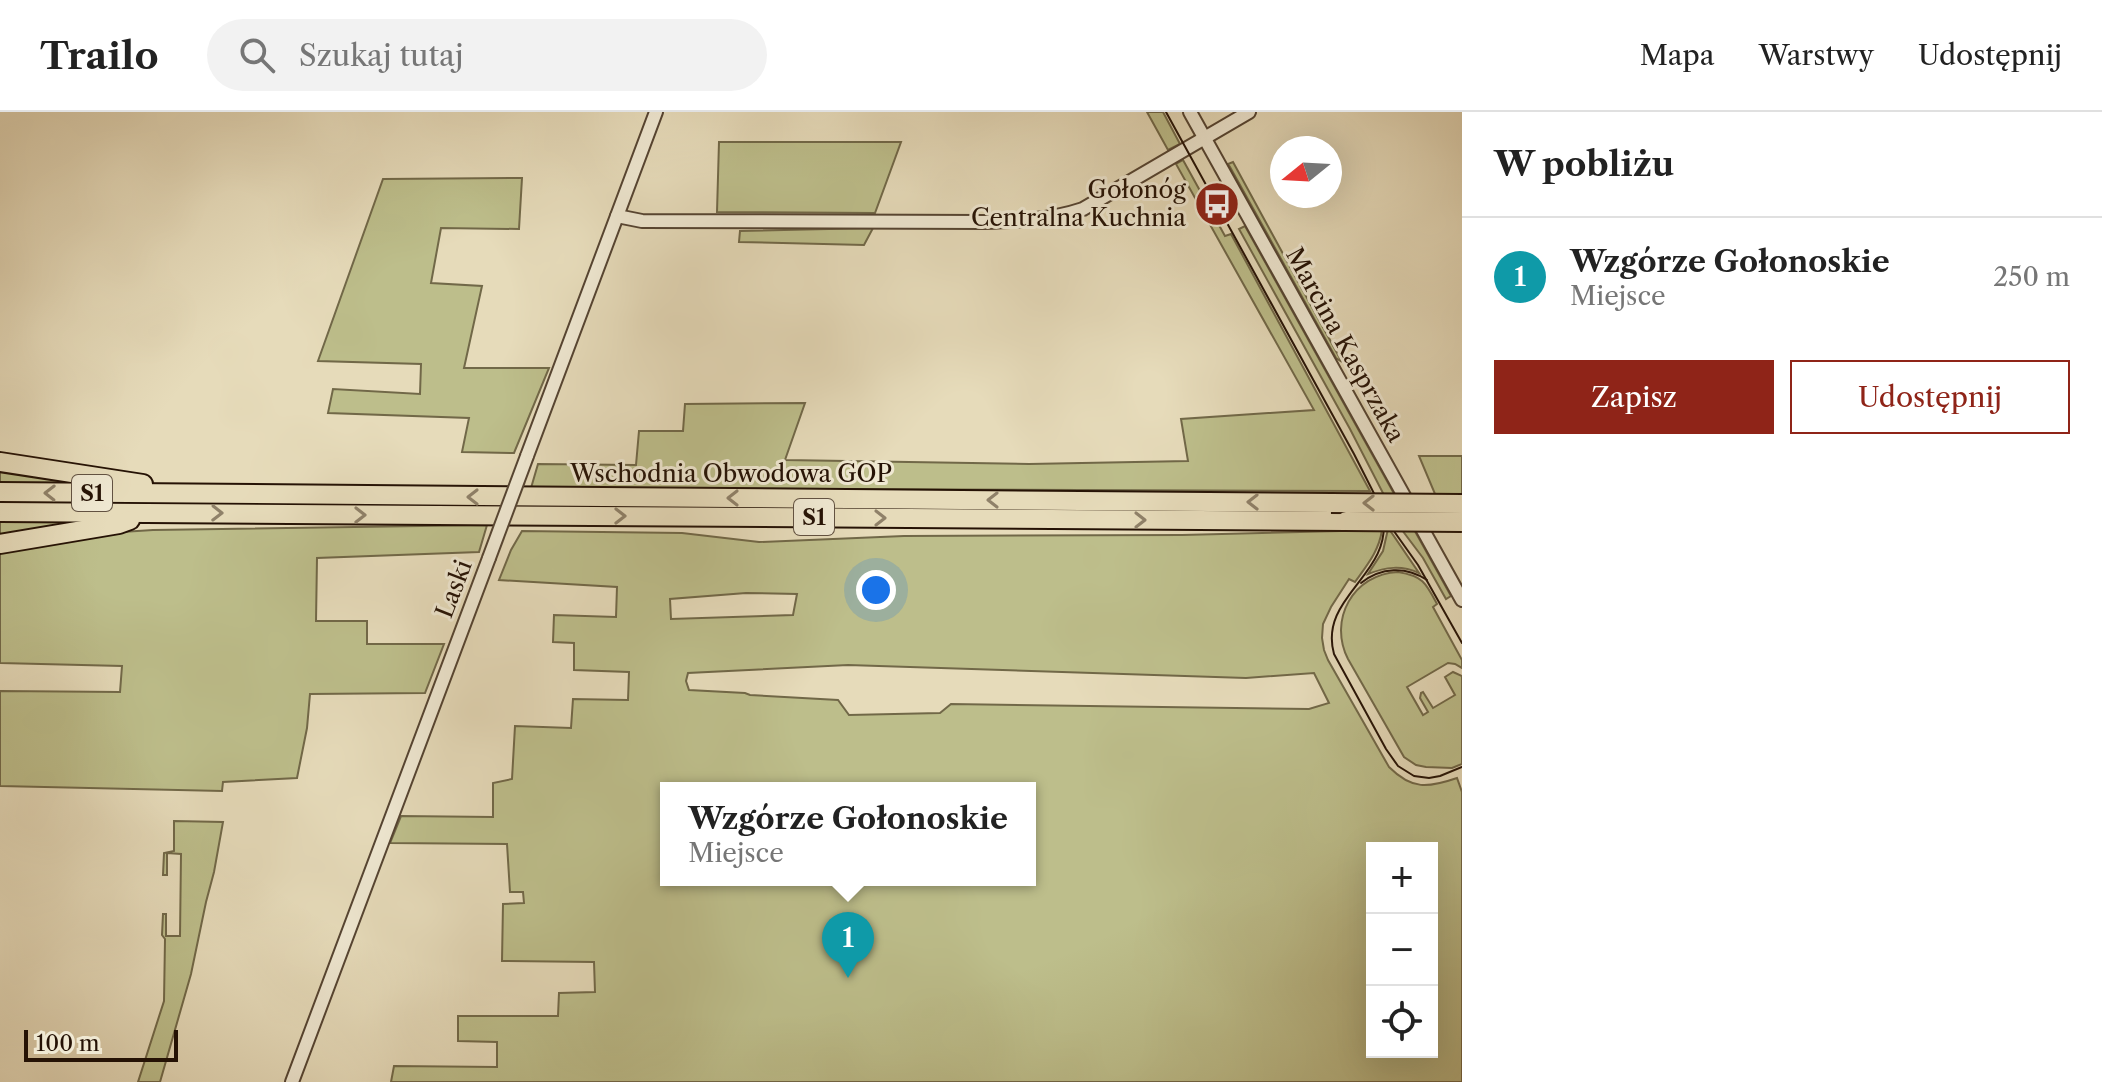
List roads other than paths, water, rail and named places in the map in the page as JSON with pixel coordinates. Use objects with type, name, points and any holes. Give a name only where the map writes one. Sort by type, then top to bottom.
[{"type":"highway","points":[[0,462],[138,483],[184,494]]},
{"type":"highway","name":"Wschodnia Obwodowa GOP","points":[[0,492],[1462,504]]},
{"type":"highway","name":"Wschodnia Obwodowa GOP","points":[[0,512],[1462,522]]},
{"type":"highway","points":[[0,544],[119,524],[152,513]]},
{"type":"street","name":"Laski","points":[[292,1082],[656,112]]},
{"type":"street","name":"Marcina Kasprzaka","points":[[1190,112],[1462,600]]},
{"type":"street","points":[[617,216],[642,221],[984,222],[1061,216],[1083,209],[1249,112]]},
{"type":"tram line","points":[[1166,112],[1391,527],[1418,565],[1462,643]]},
{"type":"tram line","points":[[1383,516],[1383,536],[1377,554],[1336,616],[1332,634],[1334,654],[1398,766],[1414,776],[1429,778],[1462,767]]},
{"type":"tram line","points":[[1361,583],[1377,574],[1394,570],[1411,572],[1427,580]]},
{"type":"place","name":"Gołonóg Centralna Kuchnia","points":[[1217,204]]},
{"type":"place","name":"Wzgórze Gołonoskie","points":[[848,978]]}]
